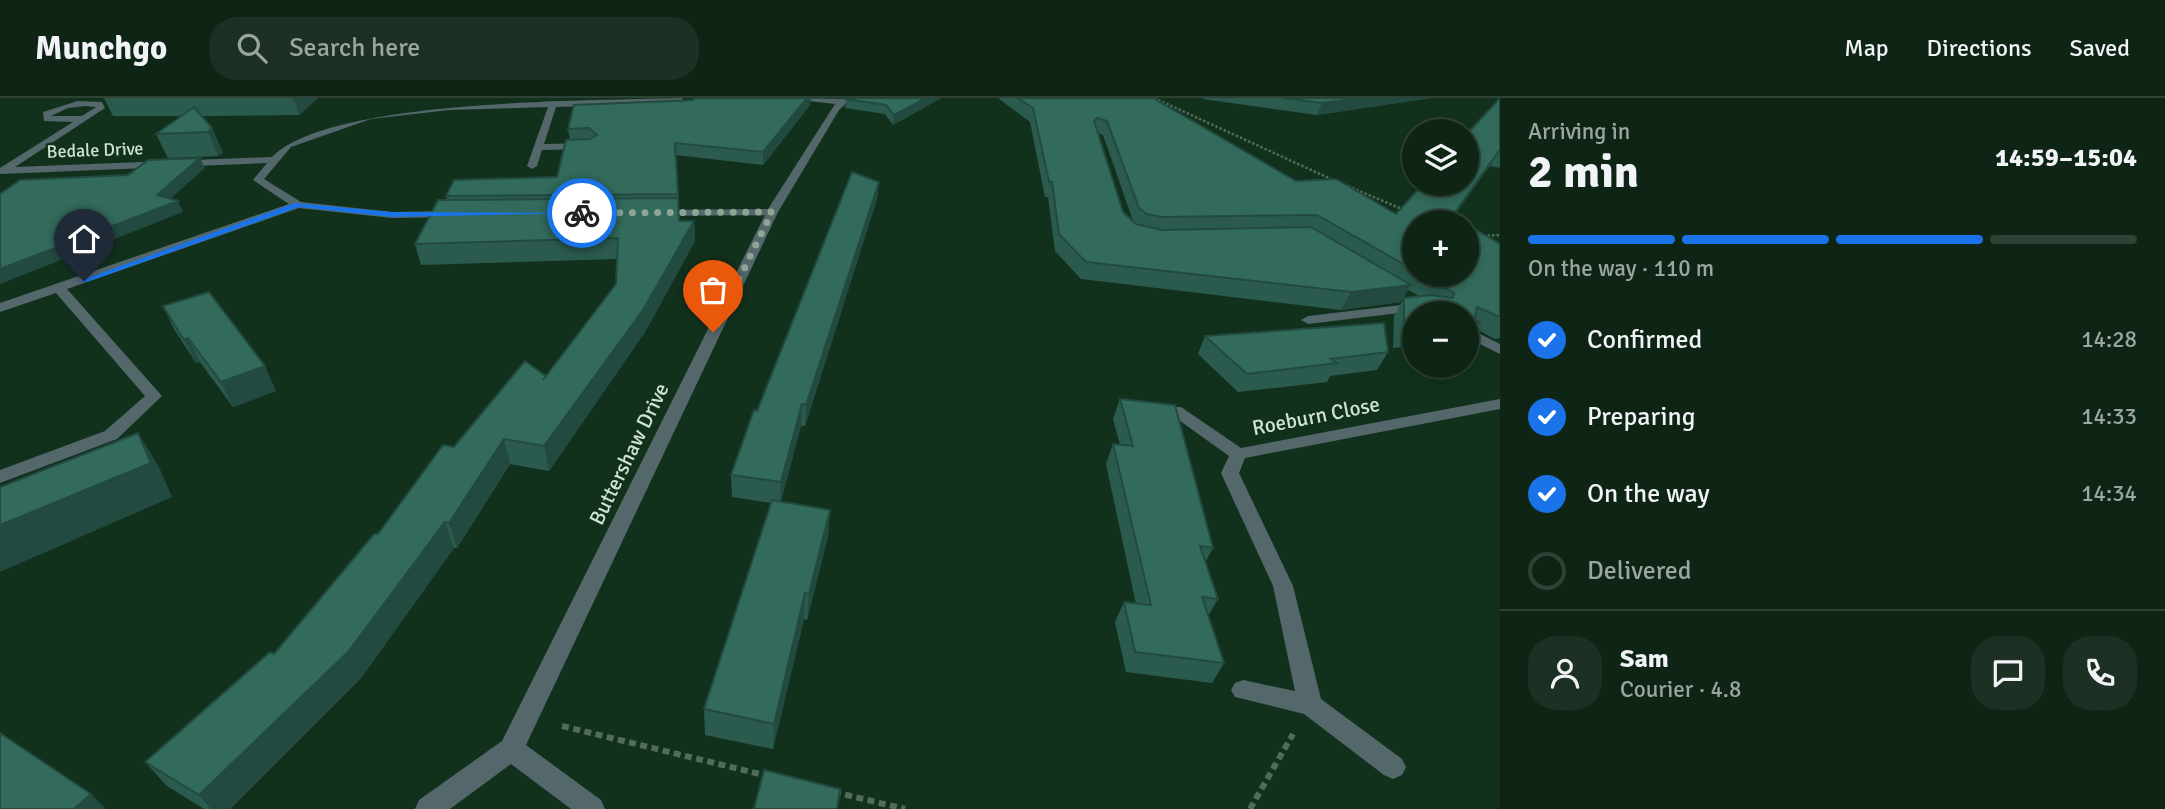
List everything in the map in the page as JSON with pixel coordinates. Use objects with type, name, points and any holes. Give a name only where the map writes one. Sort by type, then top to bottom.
[{"type":"street","points":[[408,110],[416,98]]},
{"type":"street","points":[[774,99],[845,100]]},
{"type":"street","points":[[298,205],[258,180],[288,145],[370,116],[408,110],[613,100],[693,100]]},
{"type":"street","name":"Buttershaw Drive","points":[[428,809],[510,749],[772,212],[845,100]]},
{"type":"street","points":[[1,171],[101,108],[99,104],[73,104],[46,114],[47,119],[83,119]]},
{"type":"street","points":[[532,166],[553,104]]},
{"type":"street","points":[[538,147],[591,146]]},
{"type":"street","name":"Bedale Drive","points":[[1,171],[275,160]]},
{"type":"street","points":[[0,308],[298,205],[392,215],[461,214]]},
{"type":"street","points":[[642,213],[772,212]]},
{"type":"street","points":[[0,477],[111,435],[155,396],[60,289]]},
{"type":"street","points":[[1308,320],[1426,308],[1404,295]]},
{"type":"street","points":[[1479,338],[1500,350]]},
{"type":"street","name":"Roeburn Close","points":[[1310,705],[1283,586],[1230,473],[1238,454],[1496,407]]},
{"type":"street","points":[[1175,410],[1238,454]]},
{"type":"street","points":[[1243,690],[1310,705],[1393,767]]},
{"type":"street","points":[[510,749],[592,809]]},
{"type":"path","points":[[1154,98],[1406,210]]},
{"type":"path","points":[[1482,236],[1500,234]]},
{"type":"path","points":[[1479,235],[1491,242]]},
{"type":"path","points":[[1250,809],[1310,705]]},
{"type":"path","points":[[527,717],[783,779]]},
{"type":"path","points":[[824,789],[905,809]]},
{"type":"building","points":[[694,98],[807,98],[763,152],[675,143],[678,194],[446,196],[454,180],[557,177],[566,140],[590,139],[597,135],[589,128],[568,129],[574,105]]},
{"type":"building","points":[[847,98],[926,98],[894,115],[886,105]]},
{"type":"building","points":[[1018,98],[1153,98],[1296,181],[1336,179],[1396,214],[1412,196],[1467,196],[1457,210],[1402,210],[1402,263],[1317,215],[1162,217],[1147,214],[1139,208],[1107,121],[1097,118],[1094,121],[1123,212],[1136,224],[1162,230],[1311,227],[1402,280],[1402,286],[1351,292],[1086,262],[1059,234],[1052,182],[1049,182],[1033,108]]},
{"type":"building","points":[[1283,98],[1361,98],[1322,103]]},
{"type":"building","points":[[1500,98],[1500,152],[1479,179],[1479,121]]},
{"type":"building","points":[[194,107],[212,128],[208,132],[156,134]]},
{"type":"building","points":[[200,158],[157,195],[178,201],[0,269],[0,194],[20,180],[128,175],[148,160]]},
{"type":"building","points":[[852,172],[879,182],[806,405],[802,404],[781,482],[731,475],[754,410],[757,411]]},
{"type":"building","points":[[678,198],[679,221],[694,221],[643,310],[544,446],[504,439],[449,523],[445,522],[348,652],[199,795],[145,762],[270,652],[274,654],[374,534],[378,534],[443,445],[454,447],[525,361],[546,376],[543,380],[616,284],[618,238],[415,244],[438,200]]},
{"type":"building","points":[[1479,232],[1500,244],[1500,317],[1479,308],[1479,301],[1404,301],[1404,298],[1431,295],[1453,298],[1454,293],[1443,287],[1479,287]]},
{"type":"building","points":[[209,292],[265,366],[221,382],[188,338],[184,340],[163,306]]},
{"type":"building","points":[[1384,323],[1388,352],[1331,359],[1337,363],[1247,374],[1205,336]]},
{"type":"building","points":[[1120,399],[1175,405],[1213,548],[1200,546],[1218,599],[1202,597],[1224,663],[1135,652],[1124,602],[1151,605],[1113,444],[1133,446]]},
{"type":"building","points":[[138,433],[151,463],[0,525],[0,487]]},
{"type":"building","points":[[772,500],[830,510],[809,594],[805,593],[774,724],[704,709]]},
{"type":"building","points":[[0,733],[91,794],[74,809],[0,809]]},
{"type":"building","points":[[764,770],[840,789],[837,809],[754,809]]},
{"type":"way so far","points":[[582,213],[772,212],[713,332]]},
{"type":"route","points":[[84,281],[298,205],[392,215],[582,213]]}]
